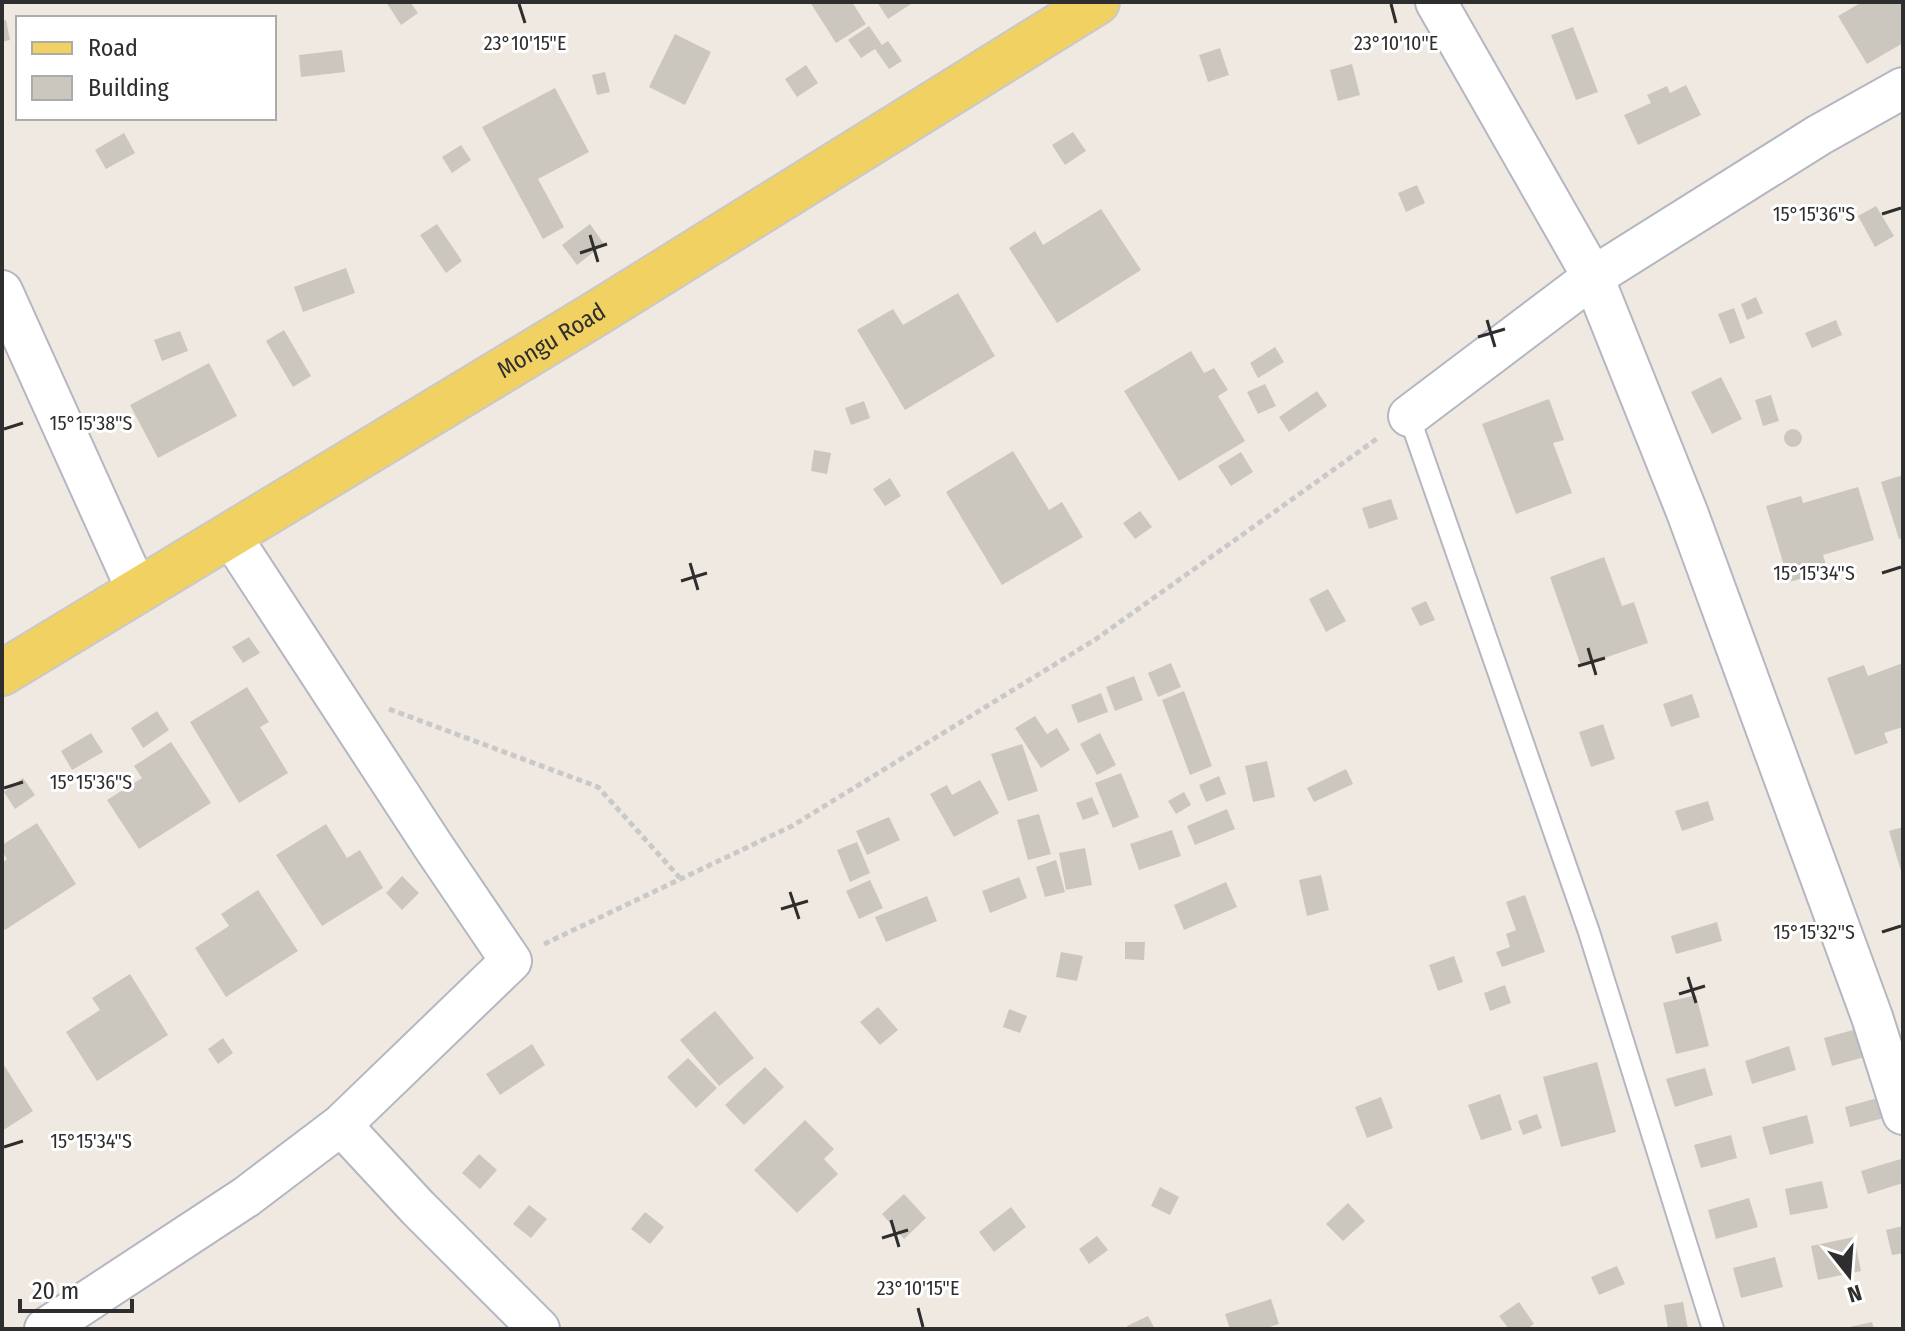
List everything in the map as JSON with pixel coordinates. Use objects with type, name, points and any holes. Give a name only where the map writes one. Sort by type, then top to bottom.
[{"type":"main road","name":"Mongu Road","points":[[2,673],[597,313],[1097,2]]},
{"type":"street","points":[[1436,2],[1593,277],[1687,512],[1872,1017],[1903,1114]]},
{"type":"street","points":[[1409,416],[1593,277],[1819,135],[1903,88]]},
{"type":"street","points":[[2,291],[137,590]]},
{"type":"street","points":[[45,1329],[246,1197],[341,1125],[511,961],[230,535]]},
{"type":"street","points":[[341,1125],[418,1208],[539,1329]]},
{"type":"lane","points":[[1409,416],[1589,932],[1713,1329]]},
{"type":"path","points":[[511,961],[792,826],[1096,639],[1409,416]]},
{"type":"path","points":[[388,708],[598,787],[680,878]]},
{"type":"building","points":[[386,2],[410,2],[418,13],[401,25]]},
{"type":"building","points":[[810,2],[852,2],[866,24],[836,43]]},
{"type":"building","points":[[877,2],[914,2],[888,19]]},
{"type":"building","points":[[1862,2],[1903,2],[1903,43],[1867,64],[1838,16]]},
{"type":"building","points":[[6,20],[10,40],[2,42],[2,21]]},
{"type":"building","points":[[869,26],[882,45],[888,41],[902,61],[889,69],[875,49],[861,58],[848,40]]},
{"type":"building","points":[[1573,27],[1598,92],[1576,100],[1551,35]]},
{"type":"building","points":[[675,34],[711,52],[685,105],[649,87]]},
{"type":"building","points":[[1220,48],[1229,75],[1208,82],[1199,55]]},
{"type":"building","points":[[342,50],[345,72],[301,77],[299,55]]},
{"type":"building","points":[[1352,64],[1360,95],[1338,101],[1330,70]]},
{"type":"building","points":[[806,65],[818,83],[797,97],[785,79]]},
{"type":"building","points":[[605,72],[610,92],[597,95],[592,75]]},
{"type":"building","points":[[1686,85],[1701,115],[1638,145],[1624,115],[1651,103],[1647,95],[1667,86],[1670,93]]},
{"type":"building","points":[[555,88],[589,152],[538,179],[564,227],[543,239],[482,127]]},
{"type":"building","points":[[1073,132],[1086,151],[1065,165],[1052,145]]},
{"type":"building","points":[[124,133],[135,153],[106,169],[95,150]]},
{"type":"building","points":[[461,145],[471,160],[452,173],[442,157]]},
{"type":"building","points":[[1417,185],[1425,203],[1406,212],[1398,193]]},
{"type":"building","points":[[1876,206],[1894,236],[1875,247],[1858,216]]},
{"type":"building","points":[[1101,209],[1141,270],[1057,323],[1009,248],[1035,231],[1043,245]]},
{"type":"building","points":[[437,224],[462,261],[446,273],[420,235]]},
{"type":"building","points":[[590,224],[604,244],[577,265],[562,245]]},
{"type":"building","points":[[346,268],[355,293],[303,312],[294,287]]},
{"type":"building","points":[[958,293],[995,356],[905,410],[857,330],[893,309],[903,325]]},
{"type":"building","points":[[1756,297],[1763,313],[1747,320],[1741,304]]},
{"type":"building","points":[[1734,308],[1745,338],[1730,344],[1718,314]]},
{"type":"building","points":[[1836,320],[1842,335],[1812,348],[1805,333]]},
{"type":"building","points":[[284,330],[311,376],[293,387],[266,341]]},
{"type":"building","points":[[180,331],[188,351],[162,361],[154,340]]},
{"type":"building","points":[[1275,347],[1284,362],[1258,378],[1250,363]]},
{"type":"building","points":[[1191,351],[1204,373],[1214,368],[1228,390],[1218,396],[1245,441],[1179,481],[1124,391]]},
{"type":"building","points":[[209,363],[237,416],[158,458],[130,405]]},
{"type":"building","points":[[1721,377],[1742,419],[1712,434],[1691,392]]},
{"type":"building","points":[[1265,384],[1276,406],[1258,414],[1247,392]]},
{"type":"building","points":[[1317,391],[1327,406],[1289,432],[1279,417]]},
{"type":"building","points":[[1771,395],[1779,421],[1763,426],[1755,400]]},
{"type":"building","points":[[1549,399],[1564,440],[1553,443],[1572,493],[1516,514],[1482,424]]},
{"type":"building","points":[[864,401],[870,418],[851,425],[845,408]]},
{"type":"building","points":[[1793,429],[1802,438],[1793,447],[1784,438]]},
{"type":"building","points":[[814,450],[831,453],[827,474],[811,471]]},
{"type":"building","points":[[1013,451],[1049,510],[1062,502],[1083,537],[1002,585],[946,492]]},
{"type":"building","points":[[1241,452],[1253,472],[1231,486],[1218,466]]},
{"type":"building","points":[[1903,475],[1903,538],[1899,539],[1881,482]]},
{"type":"building","points":[[890,478],[901,496],[885,506],[873,489]]},
{"type":"building","points":[[1858,487],[1874,540],[1823,555],[1828,571],[1789,582],[1766,506],[1801,496],[1803,503]]},
{"type":"building","points":[[1391,499],[1398,519],[1369,529],[1362,508]]},
{"type":"building","points":[[1140,511],[1152,527],[1135,539],[1123,523]]},
{"type":"building","points":[[1604,557],[1622,606],[1634,602],[1648,643],[1581,666],[1550,577]]},
{"type":"building","points":[[1328,589],[1346,621],[1326,632],[1309,599]]},
{"type":"building","points":[[1426,601],[1435,620],[1420,626],[1411,608]]},
{"type":"building","points":[[249,637],[260,653],[243,663],[232,647]]},
{"type":"building","points":[[1171,663],[1181,687],[1158,697],[1148,673]]},
{"type":"building","points":[[1903,663],[1903,727],[1884,733],[1888,743],[1855,755],[1827,678],[1864,665],[1868,676]]},
{"type":"building","points":[[1134,676],[1143,700],[1115,711],[1106,687]]},
{"type":"building","points":[[247,687],[269,722],[260,727],[288,773],[239,803],[190,722]]},
{"type":"building","points":[[1184,691],[1212,766],[1190,775],[1162,700]]},
{"type":"building","points":[[1101,693],[1108,712],[1078,723],[1071,705]]},
{"type":"building","points":[[1692,694],[1700,717],[1671,727],[1663,704]]},
{"type":"building","points":[[157,711],[169,730],[143,748],[131,728]]},
{"type":"building","points":[[1035,716],[1047,734],[1057,728],[1070,750],[1041,768],[1015,728]]},
{"type":"building","points":[[1603,724],[1615,759],[1591,767],[1579,732]]},
{"type":"building","points":[[91,733],[103,752],[72,770],[61,751]]},
{"type":"building","points":[[1100,733],[1116,765],[1097,775],[1080,744]]},
{"type":"building","points":[[171,742],[211,803],[139,849],[107,800],[142,778],[134,766]]},
{"type":"building","points":[[1022,744],[1038,791],[1008,801],[991,754]]},
{"type":"building","points":[[1267,761],[1275,797],[1253,802],[1245,766]]},
{"type":"building","points":[[1346,769],[1353,784],[1314,802],[1307,788]]},
{"type":"building","points":[[1121,773],[1139,817],[1113,828],[1095,783]]},
{"type":"building","points":[[1219,776],[1226,794],[1206,802],[1199,785]]},
{"type":"building","points":[[23,778],[35,795],[15,809],[4,792]]},
{"type":"building","points":[[980,780],[999,813],[954,837],[930,794],[947,785],[952,795]]},
{"type":"building","points":[[1184,792],[1191,805],[1176,814],[1168,801]]},
{"type":"building","points":[[1092,797],[1099,814],[1083,820],[1076,803]]},
{"type":"building","points":[[1708,801],[1714,820],[1682,831],[1675,811]]},
{"type":"building","points":[[1227,809],[1235,829],[1195,845],[1187,826]]},
{"type":"building","points":[[1039,814],[1051,854],[1028,860],[1017,820]]},
{"type":"building","points":[[889,817],[900,840],[867,855],[856,831]]},
{"type":"building","points":[[37,823],[76,884],[5,930],[2,926],[2,863],[7,859],[2,845]]},
{"type":"building","points":[[326,824],[347,858],[360,850],[383,888],[322,926],[276,855]]},
{"type":"building","points":[[1903,827],[1903,874],[1902,874],[1889,831]]},
{"type":"building","points":[[1172,830],[1181,856],[1139,870],[1130,844]]},
{"type":"building","points":[[857,842],[870,873],[850,882],[837,850]]},
{"type":"building","points":[[1085,848],[1092,885],[1066,890],[1059,853]]},
{"type":"building","points":[[1056,860],[1065,892],[1045,897],[1036,867]]},
{"type":"building","points":[[1321,875],[1329,910],[1307,916],[1299,880]]},
{"type":"building","points":[[402,876],[419,893],[402,910],[386,893]]},
{"type":"building","points":[[1019,877],[1027,898],[990,913],[982,891]]},
{"type":"building","points":[[870,880],[883,908],[859,919],[846,891]]},
{"type":"building","points":[[1226,882],[1237,907],[1184,930],[1174,905]]},
{"type":"building","points":[[258,890],[298,951],[226,997],[195,948],[229,926],[221,914]]},
{"type":"building","points":[[1525,895],[1545,952],[1502,967],[1496,952],[1510,947],[1506,934],[1516,930],[1506,902]]},
{"type":"building","points":[[927,896],[937,921],[886,942],[875,917]]},
{"type":"building","points":[[1717,922],[1722,941],[1676,954],[1671,936]]},
{"type":"building","points":[[1125,942],[1145,942],[1144,960],[1125,959]]},
{"type":"building","points":[[1061,952],[1083,956],[1077,981],[1056,977]]},
{"type":"building","points":[[1454,956],[1463,982],[1438,991],[1429,965]]},
{"type":"building","points":[[130,974],[168,1035],[97,1081],[66,1032],[100,1010],[92,998]]},
{"type":"building","points":[[1505,985],[1511,1003],[1490,1011],[1484,993]]},
{"type":"building","points":[[1696,995],[1709,1046],[1676,1054],[1663,1003]]},
{"type":"building","points":[[878,1007],[898,1030],[880,1045],[860,1022]]},
{"type":"building","points":[[1009,1009],[1027,1016],[1020,1033],[1003,1027]]},
{"type":"building","points":[[715,1011],[754,1058],[719,1086],[680,1040]]},
{"type":"building","points":[[1864,1027],[1872,1055],[1832,1066],[1824,1038]]},
{"type":"building","points":[[223,1038],[233,1053],[218,1064],[208,1049]]},
{"type":"building","points":[[532,1044],[545,1065],[500,1095],[486,1074]]},
{"type":"building","points":[[1789,1046],[1796,1070],[1752,1084],[1745,1061]]},
{"type":"building","points":[[688,1058],[717,1088],[696,1108],[667,1077]]},
{"type":"building","points":[[2,1062],[33,1111],[2,1131]]},
{"type":"building","points":[[1597,1062],[1616,1132],[1561,1147],[1543,1077]]},
{"type":"building","points":[[765,1067],[784,1087],[744,1125],[725,1105]]},
{"type":"building","points":[[1705,1068],[1713,1095],[1675,1107],[1666,1079]]},
{"type":"building","points":[[1500,1094],[1512,1130],[1481,1140],[1468,1105]]},
{"type":"building","points":[[1885,1096],[1891,1116],[1850,1127],[1845,1107]]},
{"type":"building","points":[[1381,1097],[1393,1128],[1367,1138],[1355,1107]]},
{"type":"building","points":[[1537,1114],[1542,1128],[1523,1135],[1518,1121]]},
{"type":"building","points":[[1807,1115],[1814,1143],[1770,1155],[1762,1127]]},
{"type":"building","points":[[805,1120],[834,1149],[824,1159],[838,1174],[797,1213],[754,1170]]},
{"type":"building","points":[[1731,1135],[1737,1158],[1701,1168],[1694,1145]]},
{"type":"building","points":[[479,1154],[497,1170],[480,1189],[462,1173]]},
{"type":"building","points":[[1901,1159],[1903,1183],[1868,1194],[1861,1171]]},
{"type":"building","points":[[1822,1181],[1828,1208],[1790,1215],[1785,1189]]},
{"type":"building","points":[[1160,1187],[1179,1197],[1170,1215],[1151,1206]]},
{"type":"building","points":[[904,1194],[926,1218],[904,1239],[882,1214]]},
{"type":"building","points":[[1749,1198],[1758,1227],[1716,1239],[1708,1210]]},
{"type":"building","points":[[1348,1203],[1365,1221],[1343,1241],[1326,1224]]},
{"type":"building","points":[[529,1205],[547,1219],[531,1238],[513,1224]]},
{"type":"building","points":[[1011,1207],[1026,1227],[994,1252],[979,1232]]},
{"type":"building","points":[[645,1212],[664,1227],[650,1244],[631,1229]]},
{"type":"building","points":[[1903,1226],[1903,1253],[1892,1255],[1886,1230]]},
{"type":"building","points":[[1097,1236],[1108,1250],[1089,1264],[1079,1249]]},
{"type":"building","points":[[1854,1237],[1861,1271],[1818,1280],[1811,1246]]},
{"type":"building","points":[[1775,1257],[1783,1287],[1741,1298],[1733,1268]]},
{"type":"building","points":[[1617,1266],[1625,1284],[1599,1295],[1591,1277]]},
{"type":"building","points":[[1271,1299],[1279,1324],[1263,1329],[1230,1329],[1225,1314]]},
{"type":"building","points":[[1519,1302],[1534,1324],[1527,1329],[1509,1329],[1499,1316]]},
{"type":"building","points":[[1683,1302],[1688,1329],[1668,1329],[1664,1305]]},
{"type":"building","points":[[1148,1316],[1155,1329],[1128,1329],[1127,1326]]},
{"type":"building","points":[[1872,1322],[1874,1329],[1845,1329],[1845,1328]]}]
